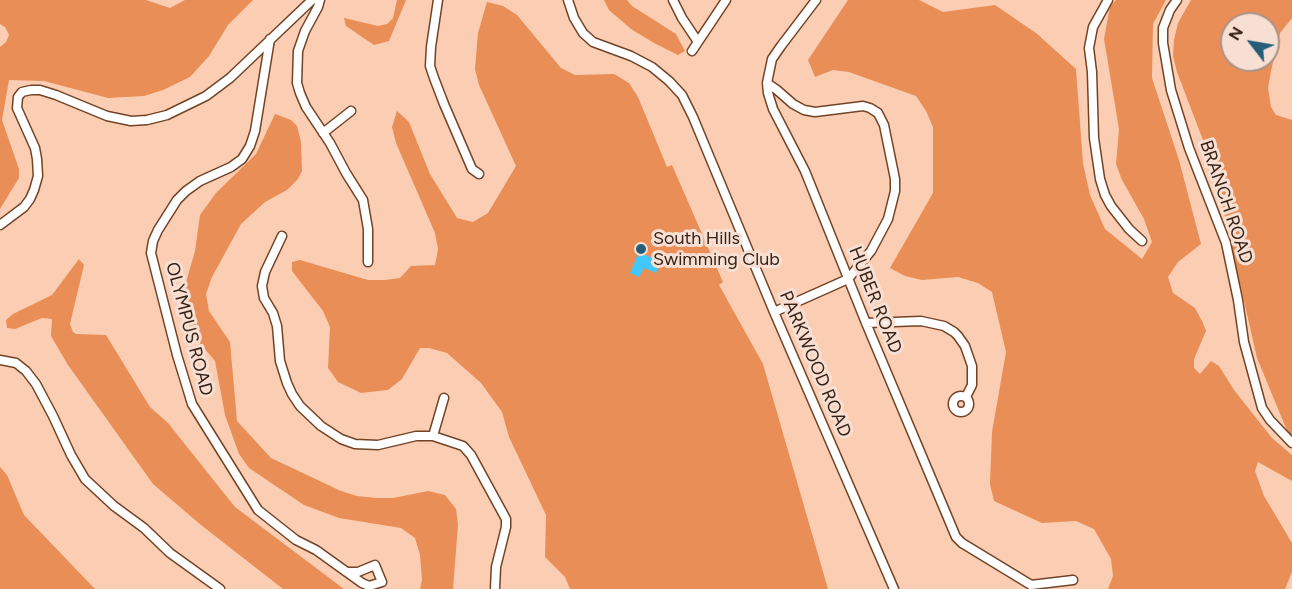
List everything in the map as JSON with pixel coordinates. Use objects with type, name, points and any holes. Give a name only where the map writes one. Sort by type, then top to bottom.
[{"type":"street","points":[[0,225],[24,207],[30,199],[38,176],[35,148],[17,108],[18,97],[22,92],[40,90],[108,116],[131,121],[167,115],[206,96],[230,78],[312,0]]},
{"type":"street","points":[[320,0],[298,51],[297,82],[306,107],[363,200],[368,229],[369,262]]},
{"type":"street","points":[[438,0],[430,66],[472,168],[479,174]]},
{"type":"street","name":"PARKWOOD ROAD","points":[[568,0],[574,18],[593,42],[631,56],[652,67],[682,95],[894,589]]},
{"type":"street","points":[[673,0],[698,42]]},
{"type":"street","points":[[693,51],[726,0]]},
{"type":"street","points":[[774,312],[848,279],[871,251],[888,219],[895,191],[895,179],[884,125],[878,113],[862,105],[815,112],[804,110],[767,83],[772,59],[816,0]]},
{"type":"street","points":[[1108,0],[1093,27],[1089,48],[1094,138],[1100,179],[1105,195],[1128,229],[1142,241]]},
{"type":"street","name":"BRANCH ROAD","points":[[1177,0],[1163,28],[1163,44],[1171,90],[1189,148],[1226,243],[1244,342],[1262,408],[1292,443]]},
{"type":"street","name":"OLYMPUS ROAD","points":[[270,39],[255,132],[250,146],[242,159],[231,167],[200,181],[177,200],[158,230],[153,241],[152,254],[192,404],[258,510],[297,540],[349,573]]},
{"type":"street","name":"HUBER ROAD","points":[[767,83],[773,109],[805,171],[866,324],[956,537],[1032,587]]},
{"type":"street","points":[[323,133],[351,111]]},
{"type":"street","points":[[282,236],[265,272],[262,286],[264,298],[273,313],[277,326],[280,362],[286,383],[300,406],[321,426],[341,439],[355,444],[378,445],[416,436],[433,436],[463,446],[471,455],[506,519],[496,567],[495,589]]},
{"type":"street","points":[[866,324],[921,321],[944,326],[954,332],[965,346],[972,366],[972,385],[966,398]]},
{"type":"street","points":[[0,360],[16,363],[31,377],[53,416],[70,455],[85,479],[170,553],[220,589]]},
{"type":"street","points":[[433,436],[444,398]]},
{"type":"street","points":[[1032,587],[1073,580]]},
{"type":"shaded area","points":[[0,0],[146,0],[170,8],[185,0],[253,0],[228,25],[209,56],[190,77],[163,90],[144,96],[108,98],[44,81],[9,80],[2,120],[19,169],[19,178],[0,209],[0,47],[9,35],[5,27],[0,24]]},
{"type":"shaded area","points":[[397,0],[406,0],[389,41],[374,45],[346,26],[344,18],[378,26],[387,24],[393,18]]},
{"type":"shaded area","points":[[604,0],[627,0],[632,6],[676,34],[685,51],[678,55],[631,29],[609,10]]},
{"type":"shaded area","points":[[848,0],[919,0],[943,12],[995,5],[1036,33],[1076,69],[1083,163],[1090,195],[1105,229],[1142,259],[1152,242],[1144,219],[1122,180],[1116,164],[1119,129],[1104,39],[1110,6],[1116,0],[1166,0],[1153,24],[1152,78],[1179,160],[1201,244],[1178,262],[1168,277],[1173,293],[1195,308],[1206,331],[1194,359],[1194,368],[1200,374],[1211,361],[1219,366],[1234,390],[1272,438],[1292,455],[1292,481],[1258,462],[1255,471],[1264,496],[1292,543],[1292,572],[1285,589],[1108,589],[1113,576],[1111,559],[1094,529],[1076,521],[1042,523],[994,501],[990,484],[992,432],[1006,352],[992,292],[978,283],[958,277],[922,280],[905,276],[890,268],[933,193],[933,127],[916,96],[849,72],[833,70],[815,77],[808,60]]},
{"type":"shaded area","points":[[1191,0],[1292,0],[1292,18],[1280,33],[1280,12],[1220,12],[1220,72],[1271,72],[1268,88],[1271,107],[1276,115],[1292,120],[1292,437],[1288,433],[1257,358],[1214,169],[1177,72],[1173,56],[1178,23]]},
{"type":"shaded area","points":[[487,2],[503,6],[517,15],[561,68],[575,75],[614,74],[629,83],[638,97],[667,167],[672,165],[723,282],[719,285],[763,364],[828,589],[570,589],[565,577],[545,557],[546,515],[509,437],[502,412],[481,383],[447,353],[429,348],[420,348],[402,379],[388,390],[361,393],[338,382],[328,368],[330,327],[323,311],[292,271],[292,262],[300,260],[368,280],[400,278],[411,266],[435,265],[438,249],[435,233],[396,143],[392,127],[397,111],[409,122],[430,174],[457,218],[473,222],[488,213],[516,166],[479,85],[475,69],[478,33]]},
{"type":"shaded area","points":[[275,114],[291,120],[297,126],[301,142],[302,171],[298,179],[287,190],[265,202],[241,224],[212,277],[206,294],[209,311],[230,342],[237,421],[271,458],[341,491],[376,498],[393,498],[428,491],[445,495],[456,509],[458,525],[453,589],[420,589],[422,580],[420,555],[415,538],[401,528],[339,518],[304,505],[249,468],[239,454],[225,415],[215,361],[193,335],[185,320],[183,293],[195,251],[200,215],[216,193],[256,154]]},
{"type":"shaded area","points":[[79,259],[84,265],[70,324],[73,332],[106,335],[150,407],[168,423],[235,507],[344,589],[283,589],[153,484],[68,365],[51,336],[52,319],[42,318],[15,329],[7,328],[6,320],[13,314],[52,295]]},
{"type":"shaded area","points":[[0,467],[7,475],[24,515],[95,589],[0,589]]},
{"type":"water","points":[[639,252],[661,262],[656,273],[644,268],[639,277],[630,273]]},
{"type":"place","name":"South Hills Swimming Club","points":[[641,249]]}]
